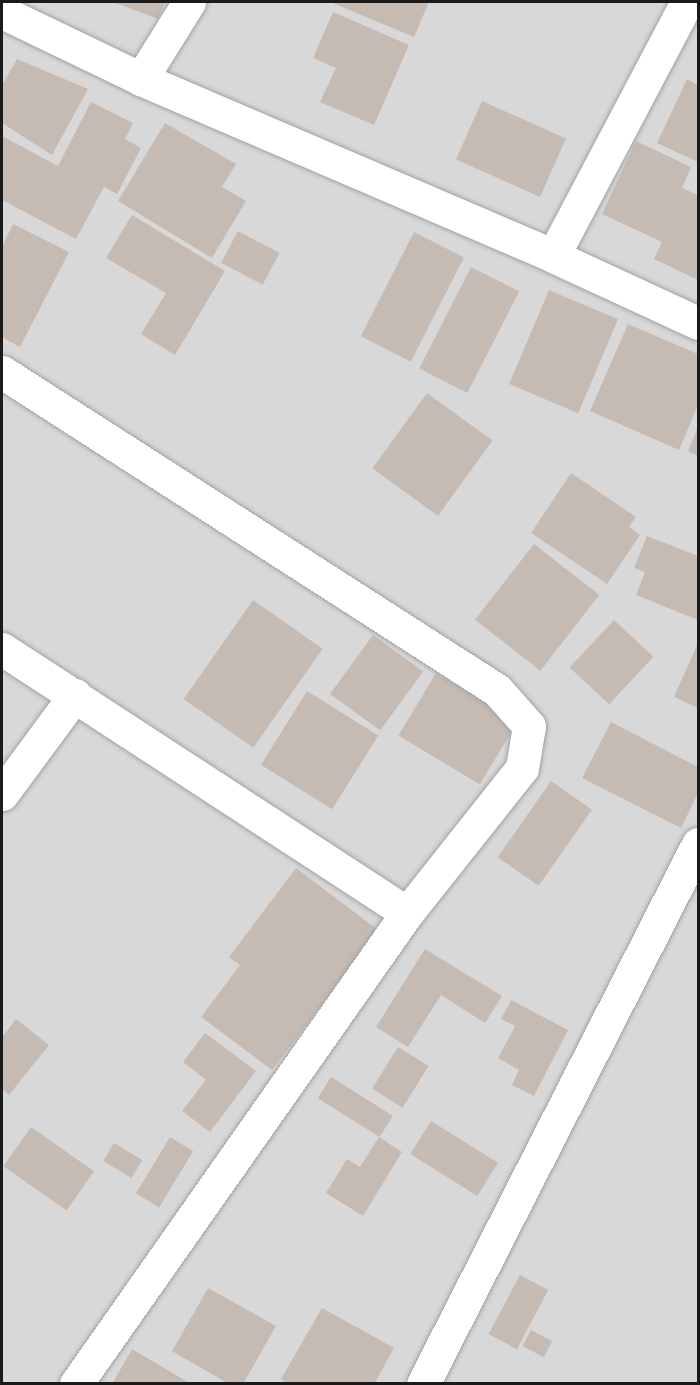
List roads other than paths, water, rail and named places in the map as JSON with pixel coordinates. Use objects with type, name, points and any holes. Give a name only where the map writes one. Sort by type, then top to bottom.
[{"type":"street","points":[[141,79],[189,2]]},
{"type":"street","points":[[553,256],[687,2]]},
{"type":"street","points":[[2,12],[141,79],[553,256],[699,323]]},
{"type":"street","points":[[2,372],[497,690],[529,726],[522,768],[407,913],[76,1383]]},
{"type":"street","points":[[2,649],[407,913]]},
{"type":"street","points":[[2,794],[75,695]]},
{"type":"street","points":[[423,1383],[699,844]]}]
